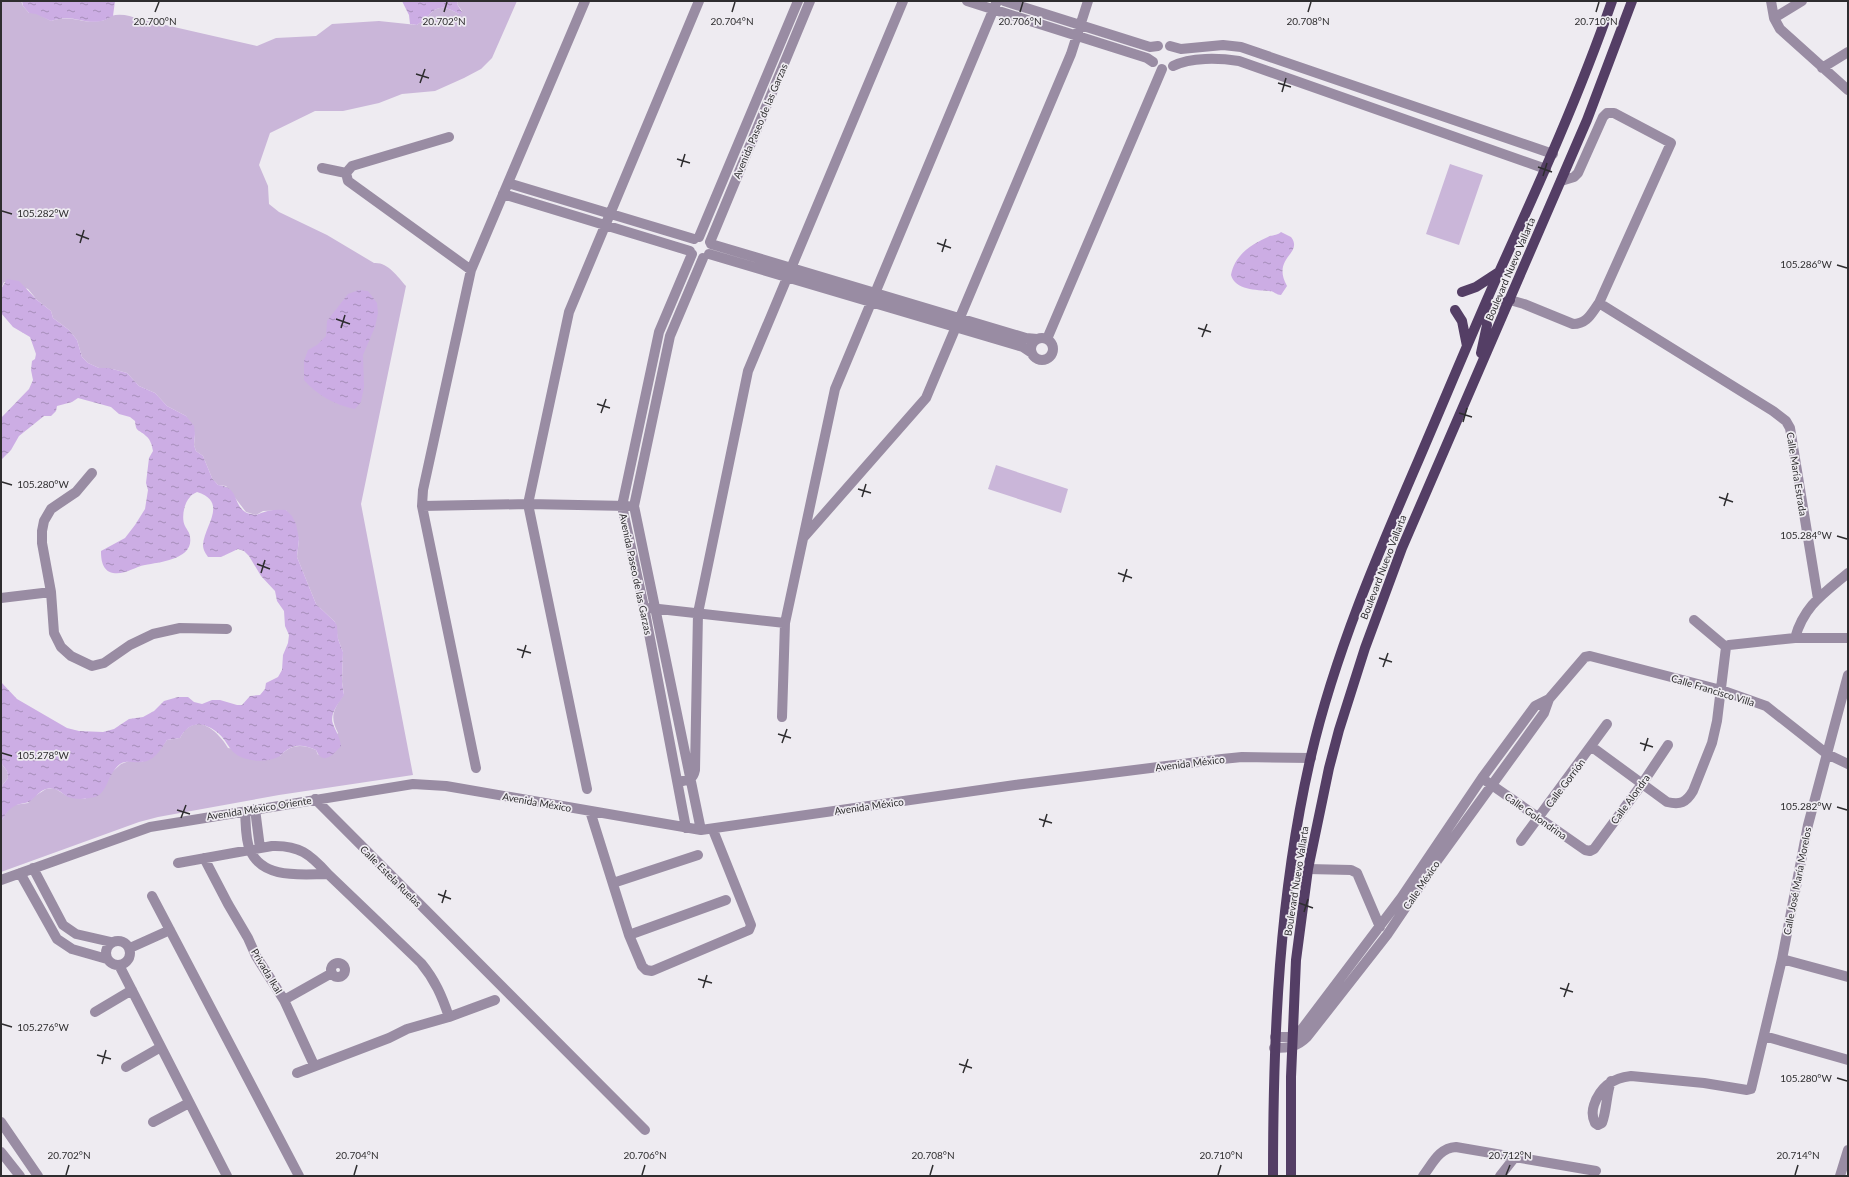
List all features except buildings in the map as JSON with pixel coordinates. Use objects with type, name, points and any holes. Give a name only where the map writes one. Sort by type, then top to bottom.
[{"type":"main road","name":"Boulevard Nuevo Vallarta","points":[[1273,1176],[1274,1037],[1281,941],[1287,894],[1311,758],[1329,693],[1361,597],[1385,537],[1499,272],[1553,154],[1598,42],[1612,1]]},
{"type":"main road","name":"Boulevard Nuevo Vallarta","points":[[1291,1176],[1292,1037],[1296,960],[1308,869],[1329,768],[1365,648],[1402,548],[1506,302],[1561,181],[1615,48],[1632,1]]},
{"type":"main road","points":[[1598,42],[1615,48]]},
{"type":"main road","points":[[1462,292],[1476,287],[1499,272]]},
{"type":"main road","points":[[1490,294],[1495,300],[1506,302]]},
{"type":"main road","points":[[1476,374],[1487,325],[1483,311],[1506,302]]},
{"type":"main road","points":[[1455,310],[1462,322],[1466,334],[1467,347]]},
{"type":"street","points":[[476,768],[422,506],[423,490],[471,270],[585,1]]},
{"type":"street","points":[[587,789],[528,504],[569,312],[699,1]]},
{"type":"street","name":"Avenida Paseo de las Garzas","points":[[686,828],[644,607],[622,506],[659,332],[691,253],[690,244],[696,238],[798,1]]},
{"type":"street","name":"Avenida Paseo de las Garzas","points":[[701,830],[634,506],[670,336],[708,249],[810,1]]},
{"type":"street","points":[[678,782],[693,778],[695,770],[698,613],[748,371],[903,1]]},
{"type":"street","points":[[967,1],[995,5],[1078,36],[1146,58],[1162,70],[1168,69],[1181,62],[1222,59],[1239,61],[1546,169]]},
{"type":"street","points":[[1004,1],[1150,47],[1164,44],[1181,49],[1223,45],[1241,47],[1553,154]]},
{"type":"street","points":[[803,538],[926,398],[1078,36],[1088,1]]},
{"type":"street","points":[[1771,1],[1774,18],[1780,29],[1848,90]]},
{"type":"street","points":[[1774,18],[1802,1]]},
{"type":"street","points":[[782,717],[785,624],[835,390],[995,5]]},
{"type":"street","points":[[1152,62],[1154,50],[1158,46]]},
{"type":"street","points":[[1170,46],[1174,49],[1177,55],[1173,66]]},
{"type":"street","points":[[1239,61],[1241,47]]},
{"type":"street","points":[[1822,68],[1848,52]]},
{"type":"street","points":[[1032,353],[1031,348],[1033,343],[1042,339],[1162,70]]},
{"type":"street","points":[[1354,101],[1358,88]]},
{"type":"street","points":[[1506,302],[1524,304],[1573,324],[1581,324],[1587,320],[1598,303],[1671,143],[1614,113],[1608,113],[1603,117],[1578,173],[1574,177],[1561,181]]},
{"type":"street","points":[[1475,144],[1478,129]]},
{"type":"street","points":[[346,173],[352,166],[449,137]]},
{"type":"street","points":[[1510,156],[1515,142]]},
{"type":"street","points":[[322,168],[346,173]]},
{"type":"street","points":[[346,173],[348,181],[471,270]]},
{"type":"street","points":[[508,183],[609,214],[696,238],[703,237],[708,249]]},
{"type":"street","points":[[503,194],[606,225],[691,253],[695,257],[708,249],[958,323],[1023,347],[1032,353],[1035,358],[1040,360],[1045,360],[1050,357],[1053,352],[1053,347],[1042,339],[1026,338],[958,323]]},
{"type":"street","name":"Calle María Estrada","points":[[1598,303],[1773,411],[1786,421],[1790,428],[1818,598]]},
{"type":"street","points":[[92,473],[76,492],[51,509],[44,520],[42,531],[42,543],[51,592],[54,633],[61,647],[71,656],[92,666],[104,663],[130,646],[153,634],[180,628],[227,629]]},
{"type":"street","points":[[422,506],[528,504],[634,506]]},
{"type":"street","points":[[1795,638],[1799,624],[1806,611],[1818,598],[1848,573]]},
{"type":"street","points":[[1,598],[51,592]]},
{"type":"street","points":[[644,607],[785,624]]},
{"type":"street","points":[[1694,620],[1726,647]]},
{"type":"street","points":[[1726,647],[1729,645],[1795,638],[1848,638]]},
{"type":"street","points":[[1592,747],[1667,802],[1676,804],[1683,803],[1689,798],[1693,791],[1712,743],[1717,721],[1726,647]]},
{"type":"street","name":"Calle Francisco Villa","points":[[1585,657],[1590,656],[1721,690],[1766,706],[1827,754],[1848,764]]},
{"type":"street","name":"Calle México","points":[[1292,1048],[1301,1043],[1307,1037],[1387,935],[1544,713],[1549,699],[1585,657]]},
{"type":"street","name":"Calle José María Morelos","points":[[1611,1081],[1620,1077],[1631,1076],[1746,1090],[1751,1089],[1782,959],[1808,825],[1827,754],[1844,710],[1848,675]]},
{"type":"street","name":"Calle México","points":[[1292,1037],[1302,1029],[1380,927],[1482,778],[1535,706],[1549,699]]},
{"type":"street","name":"Calle Gorrión","points":[[1521,841],[1592,747],[1607,724]]},
{"type":"street","points":[[684,747],[696,745]]},
{"type":"street","name":"Calle Alondra","points":[[1590,851],[1594,849],[1642,784],[1668,745]]},
{"type":"street","name":"Avenida México","points":[[430,784],[686,828],[713,830],[1015,785],[1222,759],[1242,757],[1311,758]]},
{"type":"street","name":"Calle Golondrina","points":[[1482,778],[1585,850],[1590,851]]},
{"type":"street","name":"Avenida México Oriente","points":[[1,880],[150,827],[314,799],[413,784],[430,784]]},
{"type":"street","name":"Calle Estela Ruelas","points":[[314,799],[645,1130]]},
{"type":"street","points":[[250,810],[255,848],[262,865],[275,872],[328,874]]},
{"type":"street","points":[[590,811],[629,935],[642,966],[646,970],[652,970],[749,930],[751,925],[713,830]]},
{"type":"street","points":[[178,863],[255,848],[285,845],[304,851],[315,859],[328,874],[426,969],[440,990],[449,1017]]},
{"type":"street","points":[[613,883],[698,855]]},
{"type":"street","name":"Privada Ikal","points":[[204,858],[248,938],[256,956],[284,1000],[314,1065]]},
{"type":"street","points":[[34,868],[64,925],[76,934],[111,942],[118,940],[125,942],[130,948],[130,956],[126,962],[119,965],[112,964],[107,959],[105,953],[107,946],[111,942]]},
{"type":"street","points":[[1308,869],[1351,870],[1357,873],[1380,927]]},
{"type":"street","points":[[20,873],[57,939],[72,949],[107,959]]},
{"type":"street","points":[[152,896],[299,1176]]},
{"type":"street","points":[[629,935],[726,900]]},
{"type":"street","points":[[130,948],[170,930]]},
{"type":"street","points":[[1782,959],[1848,977]]},
{"type":"street","points":[[119,965],[227,1176]]},
{"type":"street","points":[[284,1000],[332,973]]},
{"type":"street","points":[[95,1012],[132,990]]},
{"type":"street","points":[[298,1073],[314,1065],[389,1038],[407,1029],[449,1017],[495,1000]]},
{"type":"street","points":[[1764,1036],[1848,1060]]},
{"type":"street","points":[[1274,1037],[1292,1037]]},
{"type":"street","points":[[126,1067],[161,1047]]},
{"type":"street","points":[[1274,1048],[1292,1048]]},
{"type":"street","points":[[153,1122],[190,1103]]},
{"type":"street","points":[[1,1122],[38,1176]]},
{"type":"street","points":[[1423,1176],[1441,1152],[1447,1147],[1456,1147],[1515,1157],[1576,1172],[1596,1171]]},
{"type":"street","points":[[1840,1176],[1848,1150]]},
{"type":"street","points":[[1,1152],[20,1176]]},
{"type":"street","points":[[1500,1176],[1515,1157]]},
{"type":"shaded area","points":[[1,1],[21,1],[29,13],[36,13],[51,21],[65,18],[93,22],[115,15],[125,15],[257,46],[276,38],[316,36],[332,24],[379,21],[417,25],[436,9],[445,8],[459,14],[462,11],[457,4],[458,1],[517,1],[492,58],[481,69],[435,91],[402,94],[379,103],[343,111],[315,111],[270,133],[259,165],[268,186],[269,204],[279,212],[327,235],[374,263],[379,263],[388,267],[406,286],[361,504],[413,775],[279,795],[158,817],[139,822],[1,872],[1,821],[9,809],[14,805],[28,803],[35,796],[46,789],[54,788],[67,796],[85,799],[108,780],[112,772],[121,764],[129,761],[142,762],[157,753],[167,740],[180,738],[186,730],[198,724],[212,729],[228,748],[280,756],[288,749],[301,746],[316,750],[318,755],[338,733],[333,717],[335,708],[344,694],[342,682],[343,652],[338,639],[335,622],[316,604],[297,557],[299,539],[286,510],[263,511],[256,515],[246,512],[226,486],[218,485],[212,478],[203,456],[196,451],[194,445],[195,434],[186,416],[167,406],[155,393],[139,386],[127,373],[109,368],[99,368],[88,363],[82,357],[77,340],[69,330],[53,318],[51,311],[37,300],[28,289],[4,282],[1,289]]},
{"type":"shaded area","points":[[1450,164],[1483,175],[1459,245],[1426,234]]},
{"type":"shaded area","points":[[996,465],[1068,489],[1061,513],[988,489]]},
{"type":"shaded area","points":[[1,763],[7,771],[8,778],[1,787]]},
{"type":"water","points":[[22,1],[115,1],[113,16],[104,20],[89,22],[66,18],[51,21],[36,14],[29,13],[23,6]]},
{"type":"water","points":[[402,1],[458,1],[457,4],[462,12],[459,14],[445,8],[440,8],[436,9],[417,25],[410,24],[409,15]]},
{"type":"water","points":[[1281,232],[1291,237],[1294,243],[1294,248],[1283,268],[1283,276],[1287,286],[1281,295],[1271,291],[1247,288],[1237,284],[1231,275],[1236,261],[1240,256],[1251,246]]},
{"type":"water","points":[[7,279],[19,281],[37,300],[51,311],[53,318],[69,330],[77,340],[82,357],[88,363],[99,368],[109,368],[127,373],[139,386],[155,393],[167,406],[186,416],[194,426],[194,445],[196,451],[203,456],[212,478],[218,485],[225,486],[230,489],[242,510],[256,515],[271,510],[286,510],[292,516],[296,524],[299,539],[297,557],[316,604],[335,622],[337,626],[338,639],[343,652],[342,682],[344,695],[332,716],[333,724],[341,746],[335,753],[325,758],[319,755],[316,750],[308,747],[296,746],[288,749],[280,756],[273,759],[251,760],[236,755],[218,733],[207,726],[192,726],[184,732],[180,738],[167,740],[157,754],[150,760],[141,762],[125,762],[120,764],[112,773],[103,792],[95,797],[75,799],[68,797],[56,789],[46,789],[41,791],[29,802],[14,806],[1,821],[1,787],[8,778],[7,771],[1,763],[1,682],[17,699],[67,728],[79,731],[103,732],[114,729],[129,719],[143,717],[154,711],[164,701],[178,697],[188,697],[194,702],[202,704],[212,700],[220,700],[242,705],[250,696],[260,695],[265,689],[266,683],[278,677],[282,670],[283,655],[288,643],[289,635],[285,626],[284,611],[277,601],[275,591],[261,576],[249,556],[244,551],[238,549],[221,557],[208,557],[206,555],[203,545],[204,538],[213,508],[212,502],[206,496],[197,492],[188,500],[183,515],[185,526],[190,536],[190,544],[187,550],[181,555],[167,561],[141,566],[122,573],[113,573],[106,570],[102,561],[101,551],[125,538],[145,509],[148,490],[146,483],[149,458],[153,451],[149,439],[137,429],[135,421],[130,417],[119,414],[111,407],[78,398],[72,402],[57,406],[56,411],[51,416],[44,416],[19,436],[11,450],[1,460],[1,418],[29,389],[33,380],[31,370],[32,361],[35,359],[36,354],[30,337],[13,327],[1,313],[1,289]]},
{"type":"water","points":[[359,290],[368,291],[377,303],[378,313],[375,327],[363,355],[364,387],[361,402],[355,409],[340,405],[327,399],[309,385],[304,380],[304,361],[308,350],[317,345],[326,336],[327,321],[348,294]]}]
